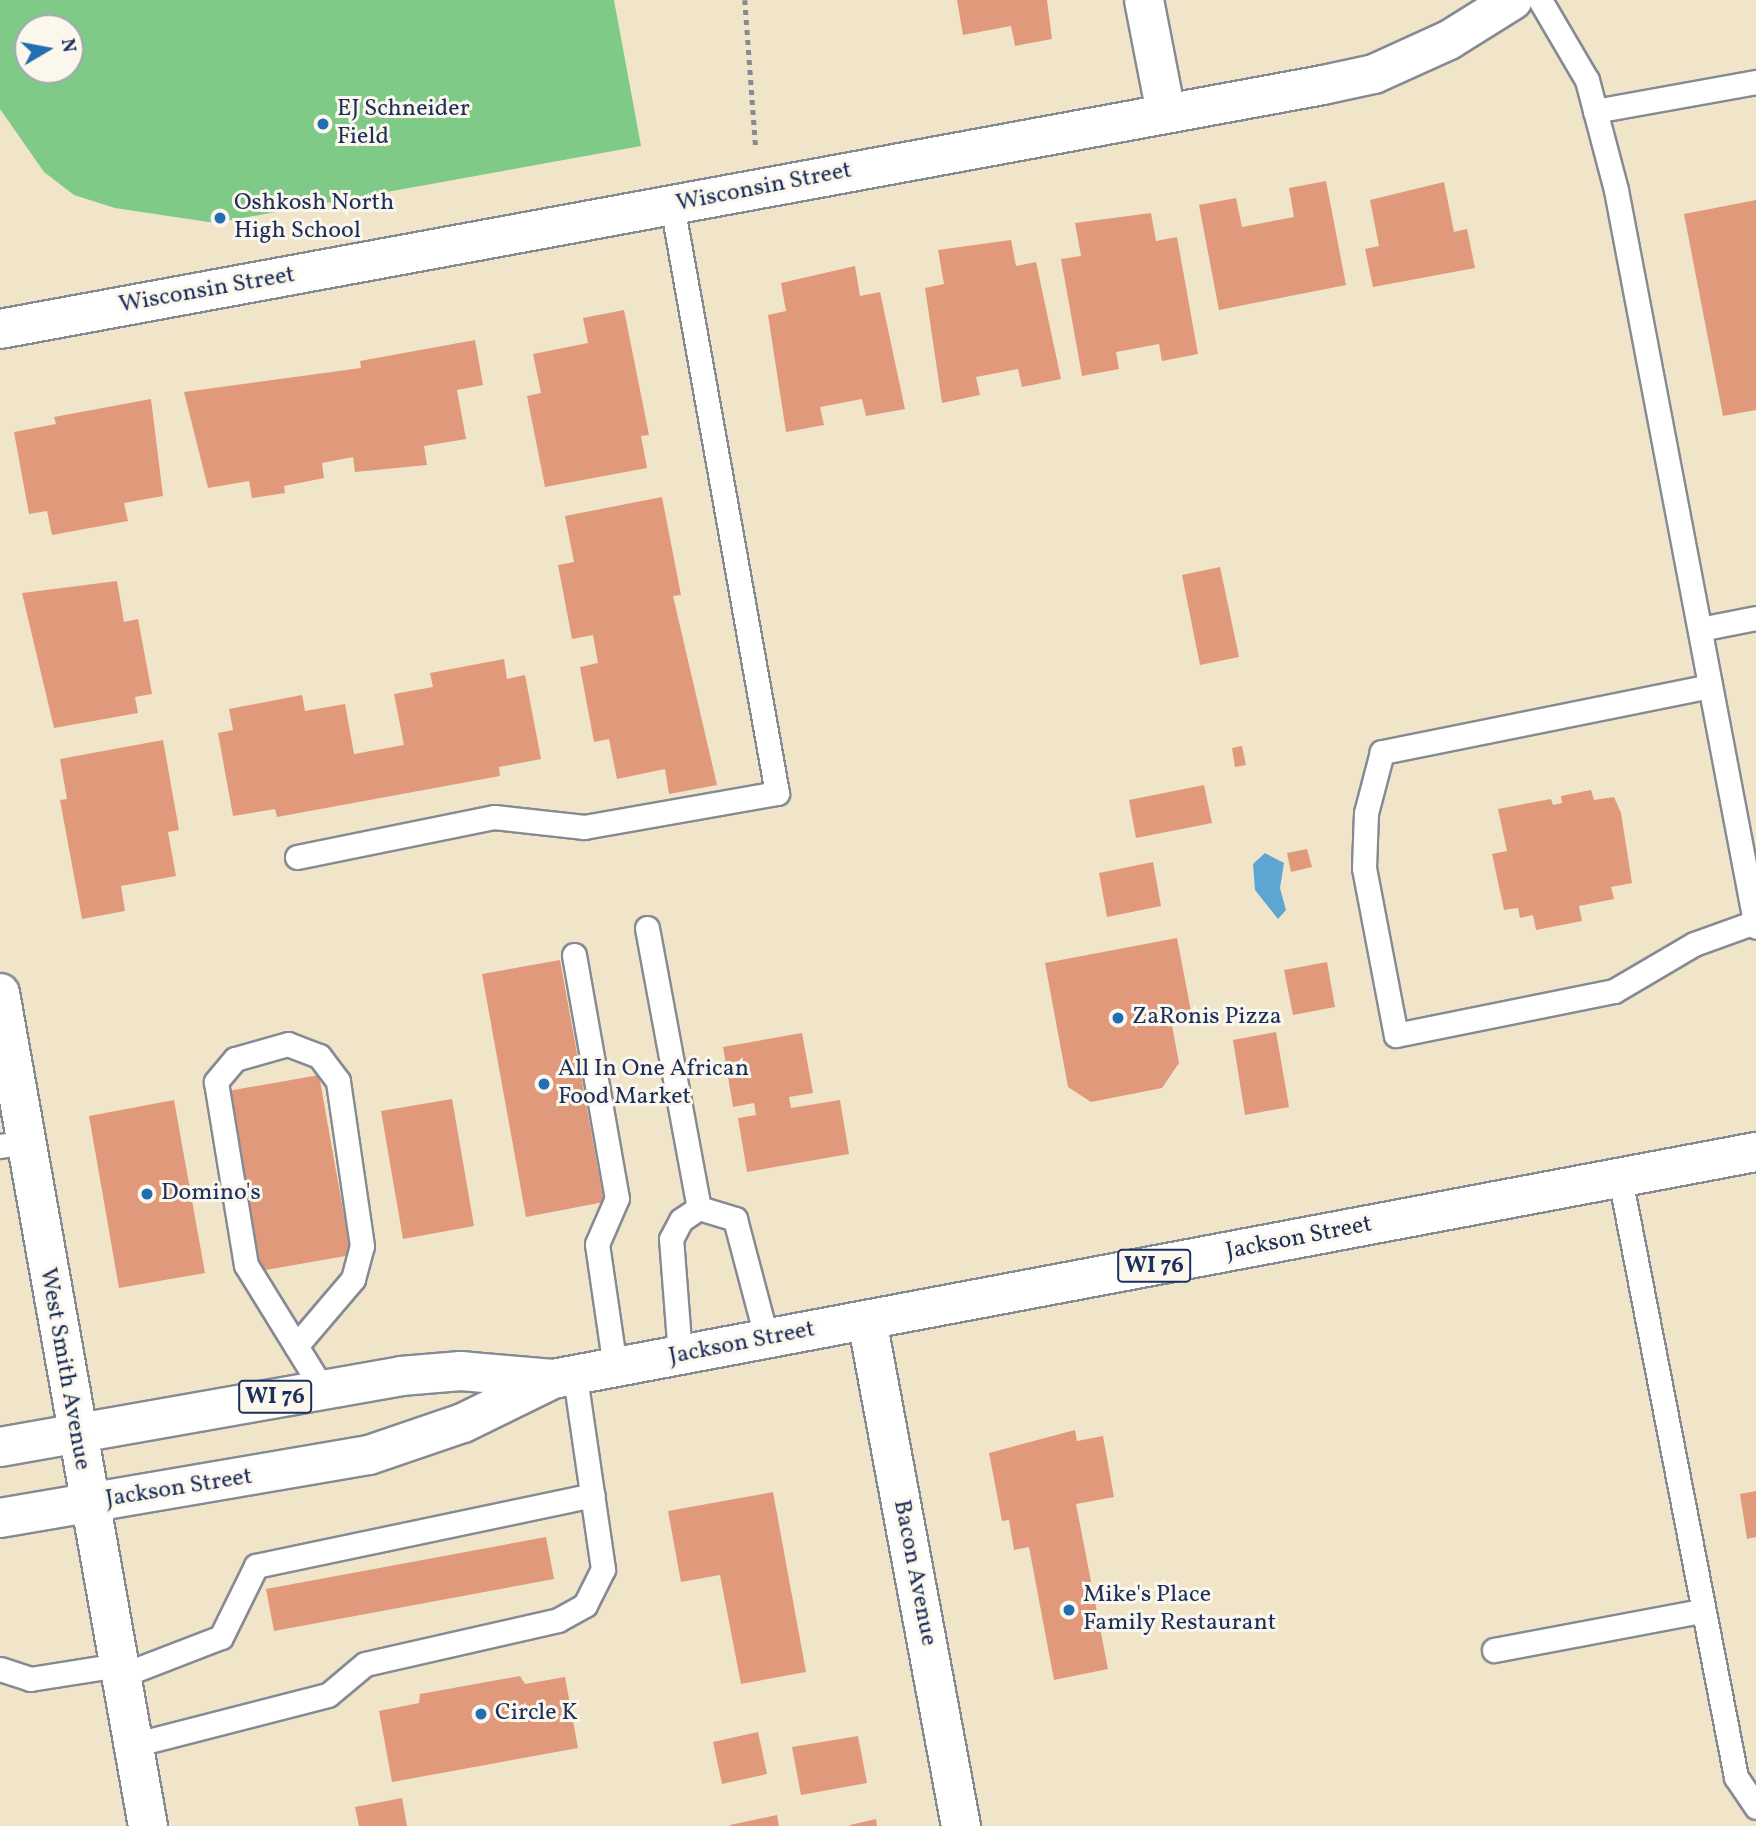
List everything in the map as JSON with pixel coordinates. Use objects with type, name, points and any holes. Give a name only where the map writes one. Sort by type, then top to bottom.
[{"type":"street","points":[[1144,0],[1166,113]]},
{"type":"street","name":"Wisconsin Street","points":[[0,329],[1374,74],[1449,40],[1513,0]]},
{"type":"street","name":"West Smith Avenue","points":[[0,993],[13,1144],[76,1433],[148,1826]]},
{"type":"street","name":"Jackson Street","points":[[0,1447],[322,1388],[461,1371],[564,1377],[1756,1152]]},
{"type":"street","name":"Bacon Avenue","points":[[867,1320],[961,1826]]},
{"type":"street","name":"Jackson Street","points":[[0,1518],[369,1455],[463,1423],[564,1377]]},
{"type":"lane","points":[[1540,0],[1587,80],[1595,111],[1700,629],[1756,925],[1694,944],[1614,991],[1396,1035],[1364,868],[1366,813],[1382,752],[1710,686]]},
{"type":"lane","points":[[1595,111],[1756,82]]},
{"type":"lane","points":[[297,857],[494,817],[584,827],[777,793],[672,205]]},
{"type":"lane","points":[[1700,629],[1756,618]]},
{"type":"lane","points":[[647,928],[699,1208]]},
{"type":"lane","points":[[573,955],[617,1198],[597,1244],[615,1368]]},
{"type":"lane","points":[[296,1346],[353,1279],[362,1246],[338,1081],[319,1056],[288,1044],[235,1059],[216,1082],[246,1265],[296,1346],[322,1388]]},
{"type":"lane","points":[[1620,1178],[1701,1611],[1736,1777],[1754,1814]]},
{"type":"lane","points":[[699,1208],[734,1219],[767,1340]]},
{"type":"lane","points":[[680,1355],[671,1239],[681,1220],[699,1208]]},
{"type":"lane","points":[[133,1745],[328,1695],[365,1664],[558,1620],[576,1610],[603,1569],[593,1495],[564,1377]]},
{"type":"lane","points":[[0,1669],[30,1679],[119,1670],[221,1637],[256,1566],[593,1495]]},
{"type":"lane","points":[[1494,1650],[1701,1611]]},
{"type":"path","points":[[745,0],[758,189]]},
{"type":"green space","name":"EJ Schneider Field","points":[[0,0],[614,0],[641,146],[215,223],[115,208],[74,195],[44,172],[0,109]]},
{"type":"water","points":[[1265,853],[1284,863],[1280,888],[1286,910],[1278,919],[1255,890],[1253,864]]},
{"type":"building","points":[[957,0],[1047,0],[1052,39],[1015,46],[1011,26],[963,35]]},
{"type":"building","points":[[1326,181],[1346,285],[1219,310],[1199,205],[1236,198],[1242,227],[1294,217],[1289,188]]},
{"type":"building","points":[[1444,182],[1454,232],[1467,229],[1475,268],[1373,287],[1365,249],[1379,246],[1370,200]]},
{"type":"building","points":[[1756,200],[1756,410],[1723,416],[1684,214]]},
{"type":"building","points":[[1151,213],[1156,241],[1177,237],[1198,354],[1162,361],[1159,344],[1116,352],[1119,369],[1082,376],[1061,259],[1081,256],[1075,223]]},
{"type":"building","points":[[1011,240],[1016,266],[1036,262],[1061,379],[1022,387],[1018,369],[976,377],[980,395],[942,403],[925,288],[944,284],[938,250]]},
{"type":"building","points":[[855,266],[860,296],[880,292],[905,409],[866,416],[862,399],[820,407],[824,425],[786,432],[768,315],[786,311],[781,283]]},
{"type":"building","points":[[624,310],[649,435],[641,436],[647,468],[545,487],[527,396],[541,393],[533,354],[588,343],[583,318]]},
{"type":"building","points":[[475,340],[483,385],[457,390],[466,439],[424,446],[427,465],[355,472],[353,457],[322,463],[324,478],[284,486],[285,493],[252,498],[249,481],[208,488],[184,392],[361,368],[360,361]]},
{"type":"building","points":[[151,399],[163,496],[124,503],[128,521],[52,535],[47,511],[29,514],[14,432],[56,424],[54,417]]},
{"type":"building","points":[[662,497],[681,595],[673,596],[717,785],[669,794],[665,769],[617,779],[609,739],[594,742],[580,667],[598,663],[593,635],[572,639],[558,565],[574,562],[565,516]]},
{"type":"building","points":[[1220,567],[1239,657],[1200,665],[1182,575]]},
{"type":"building","points":[[117,581],[124,622],[138,619],[152,694],[135,697],[138,713],[54,728],[22,593]]},
{"type":"building","points":[[504,659],[507,679],[525,675],[541,759],[499,767],[500,776],[277,817],[275,809],[233,816],[218,733],[233,730],[229,709],[302,695],[305,711],[345,704],[354,754],[404,745],[394,694],[433,687],[430,673]]},
{"type":"building","points":[[163,740],[179,830],[168,832],[176,876],[121,886],[125,911],[82,919],[60,800],[67,799],[60,759]]},
{"type":"building","points":[[1242,746],[1246,765],[1235,767],[1232,748]]},
{"type":"building","points":[[1204,785],[1212,823],[1136,838],[1129,800]]},
{"type":"building","points":[[1591,790],[1594,800],[1614,797],[1621,813],[1632,883],[1611,887],[1614,899],[1579,906],[1582,921],[1536,930],[1533,915],[1520,918],[1518,908],[1504,910],[1492,854],[1507,851],[1498,809],[1551,799],[1553,805],[1562,803],[1561,796]]},
{"type":"building","points":[[1307,849],[1312,867],[1291,872],[1287,853]]},
{"type":"building","points":[[1153,862],[1161,906],[1107,917],[1099,873]]},
{"type":"building","name":"ZaRonis Pizza","points":[[1177,938],[1192,1016],[1171,1020],[1179,1063],[1162,1088],[1091,1102],[1068,1087],[1045,963]]},
{"type":"building","points":[[560,960],[604,1202],[526,1217],[482,974]]},
{"type":"building","points":[[1327,962],[1335,1007],[1293,1015],[1284,970]]},
{"type":"building","points":[[1276,1032],[1289,1107],[1245,1115],[1233,1040]]},
{"type":"building","points":[[802,1033],[813,1093],[789,1097],[791,1108],[840,1100],[849,1154],[747,1172],[738,1118],[756,1115],[754,1103],[733,1107],[723,1047]]},
{"type":"building","points":[[319,1075],[351,1255],[260,1271],[228,1091]]},
{"type":"building","points":[[452,1099],[474,1226],[403,1239],[381,1111]]},
{"type":"building","name":"Domino's","points":[[174,1100],[205,1273],[119,1288],[89,1116]]},
{"type":"building","name":"Mike's Place Family Restaurant","points":[[1075,1430],[1077,1441],[1103,1436],[1114,1497],[1076,1504],[1108,1669],[1054,1680],[1029,1547],[1014,1550],[1009,1520],[1002,1521],[989,1453]]},
{"type":"building","points":[[1756,1491],[1756,1537],[1747,1539],[1740,1494]]},
{"type":"building","points":[[773,1492],[806,1672],[741,1684],[720,1575],[681,1582],[668,1511]]},
{"type":"building","points":[[546,1537],[554,1579],[274,1631],[266,1589]]},
{"type":"building","points":[[520,1676],[525,1684],[565,1677],[578,1748],[392,1782],[379,1711],[419,1703],[420,1694]]},
{"type":"building","points":[[758,1732],[767,1774],[722,1784],[713,1742]]},
{"type":"building","points":[[858,1736],[867,1783],[801,1795],[792,1747]]},
{"type":"building","points":[[402,1798],[407,1826],[359,1826],[355,1807]]},
{"type":"building","points":[[777,1815],[779,1826],[730,1826],[730,1825]]},
{"type":"building","points":[[876,1819],[877,1826],[850,1826],[850,1825]]},
{"type":"place","name":"EJ Schneider Field","points":[[323,124]]},
{"type":"place","name":"Oshkosh North High School","points":[[220,218]]},
{"type":"place","name":"ZaRonis Pizza","points":[[1118,1018]]},
{"type":"place","name":"All In One African Food Market","points":[[544,1084]]},
{"type":"place","name":"Domino's","points":[[147,1194]]},
{"type":"place","name":"Mike's Place Family Restaurant","points":[[1069,1610]]},
{"type":"place","name":"Circle K","points":[[481,1714]]}]
